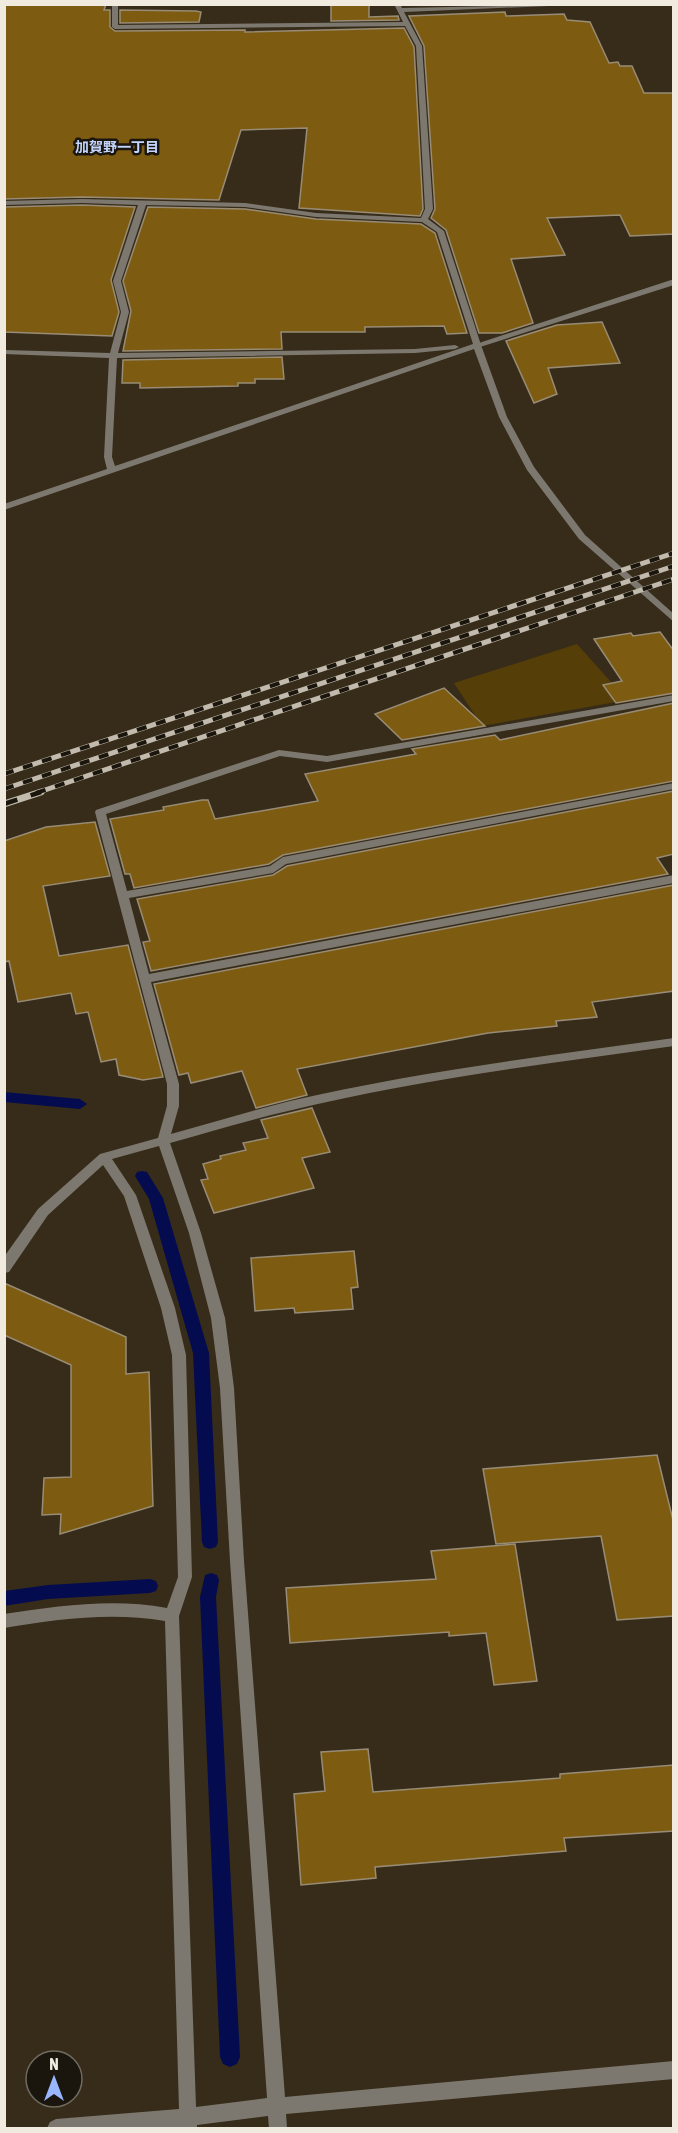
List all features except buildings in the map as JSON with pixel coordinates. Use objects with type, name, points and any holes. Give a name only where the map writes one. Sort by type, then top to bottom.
[{"type":"street","points":[[115,4],[114,27],[407,24]]},
{"type":"street","points":[[424,220],[429,209],[422,119],[423,90],[418,46],[398,7],[592,4]]},
{"type":"street","points":[[4,202],[245,205],[316,215],[424,220],[440,231],[503,417],[530,468],[582,537],[674,619]]},
{"type":"street","points":[[112,470],[108,457],[113,356],[125,312],[117,280],[143,202]]},
{"type":"street","points":[[4,507],[477,345],[674,282]]},
{"type":"street","points":[[4,352],[113,356],[415,351],[477,345]]},
{"type":"street","points":[[278,2128],[237,1561],[227,1388],[218,1318],[195,1233],[163,1140],[173,1106],[173,1084],[100,812],[279,753],[327,759],[674,698]]},
{"type":"street","points":[[122,896],[273,869],[283,861],[674,786]]},
{"type":"street","points":[[145,979],[674,879]]},
{"type":"street","points":[[4,1268],[43,1212],[105,1157],[289,1106],[387,1086],[516,1064],[674,1042]]},
{"type":"street","points":[[105,1157],[130,1195],[168,1308],[179,1355],[184,1577],[172,1616],[187,2123]]},
{"type":"street","points":[[4,1621],[51,1614],[127,1608],[172,1616]]},
{"type":"street","points":[[56,2128],[187,2123],[277,2106],[674,2070]]},
{"type":"shaded area","points":[[577,644],[627,700],[482,726],[454,683]]},
{"type":"waterway","points":[[4,1097],[80,1104]]},
{"type":"waterway","points":[[142,1176],[156,1198],[201,1353],[210,1542]]},
{"type":"waterway","points":[[211,1580],[208,1597],[230,2057]]},
{"type":"waterway","points":[[4,1599],[48,1592],[150,1586]]},
{"type":"railway","points":[[4,774],[674,553]]},
{"type":"railway","points":[[4,789],[674,566]]},
{"type":"railway","points":[[36,793],[674,579]]},
{"type":"railway","points":[[4,804],[41,792]]},
{"type":"district","name":"加賀野一丁目","points":[[117,147]]}]
